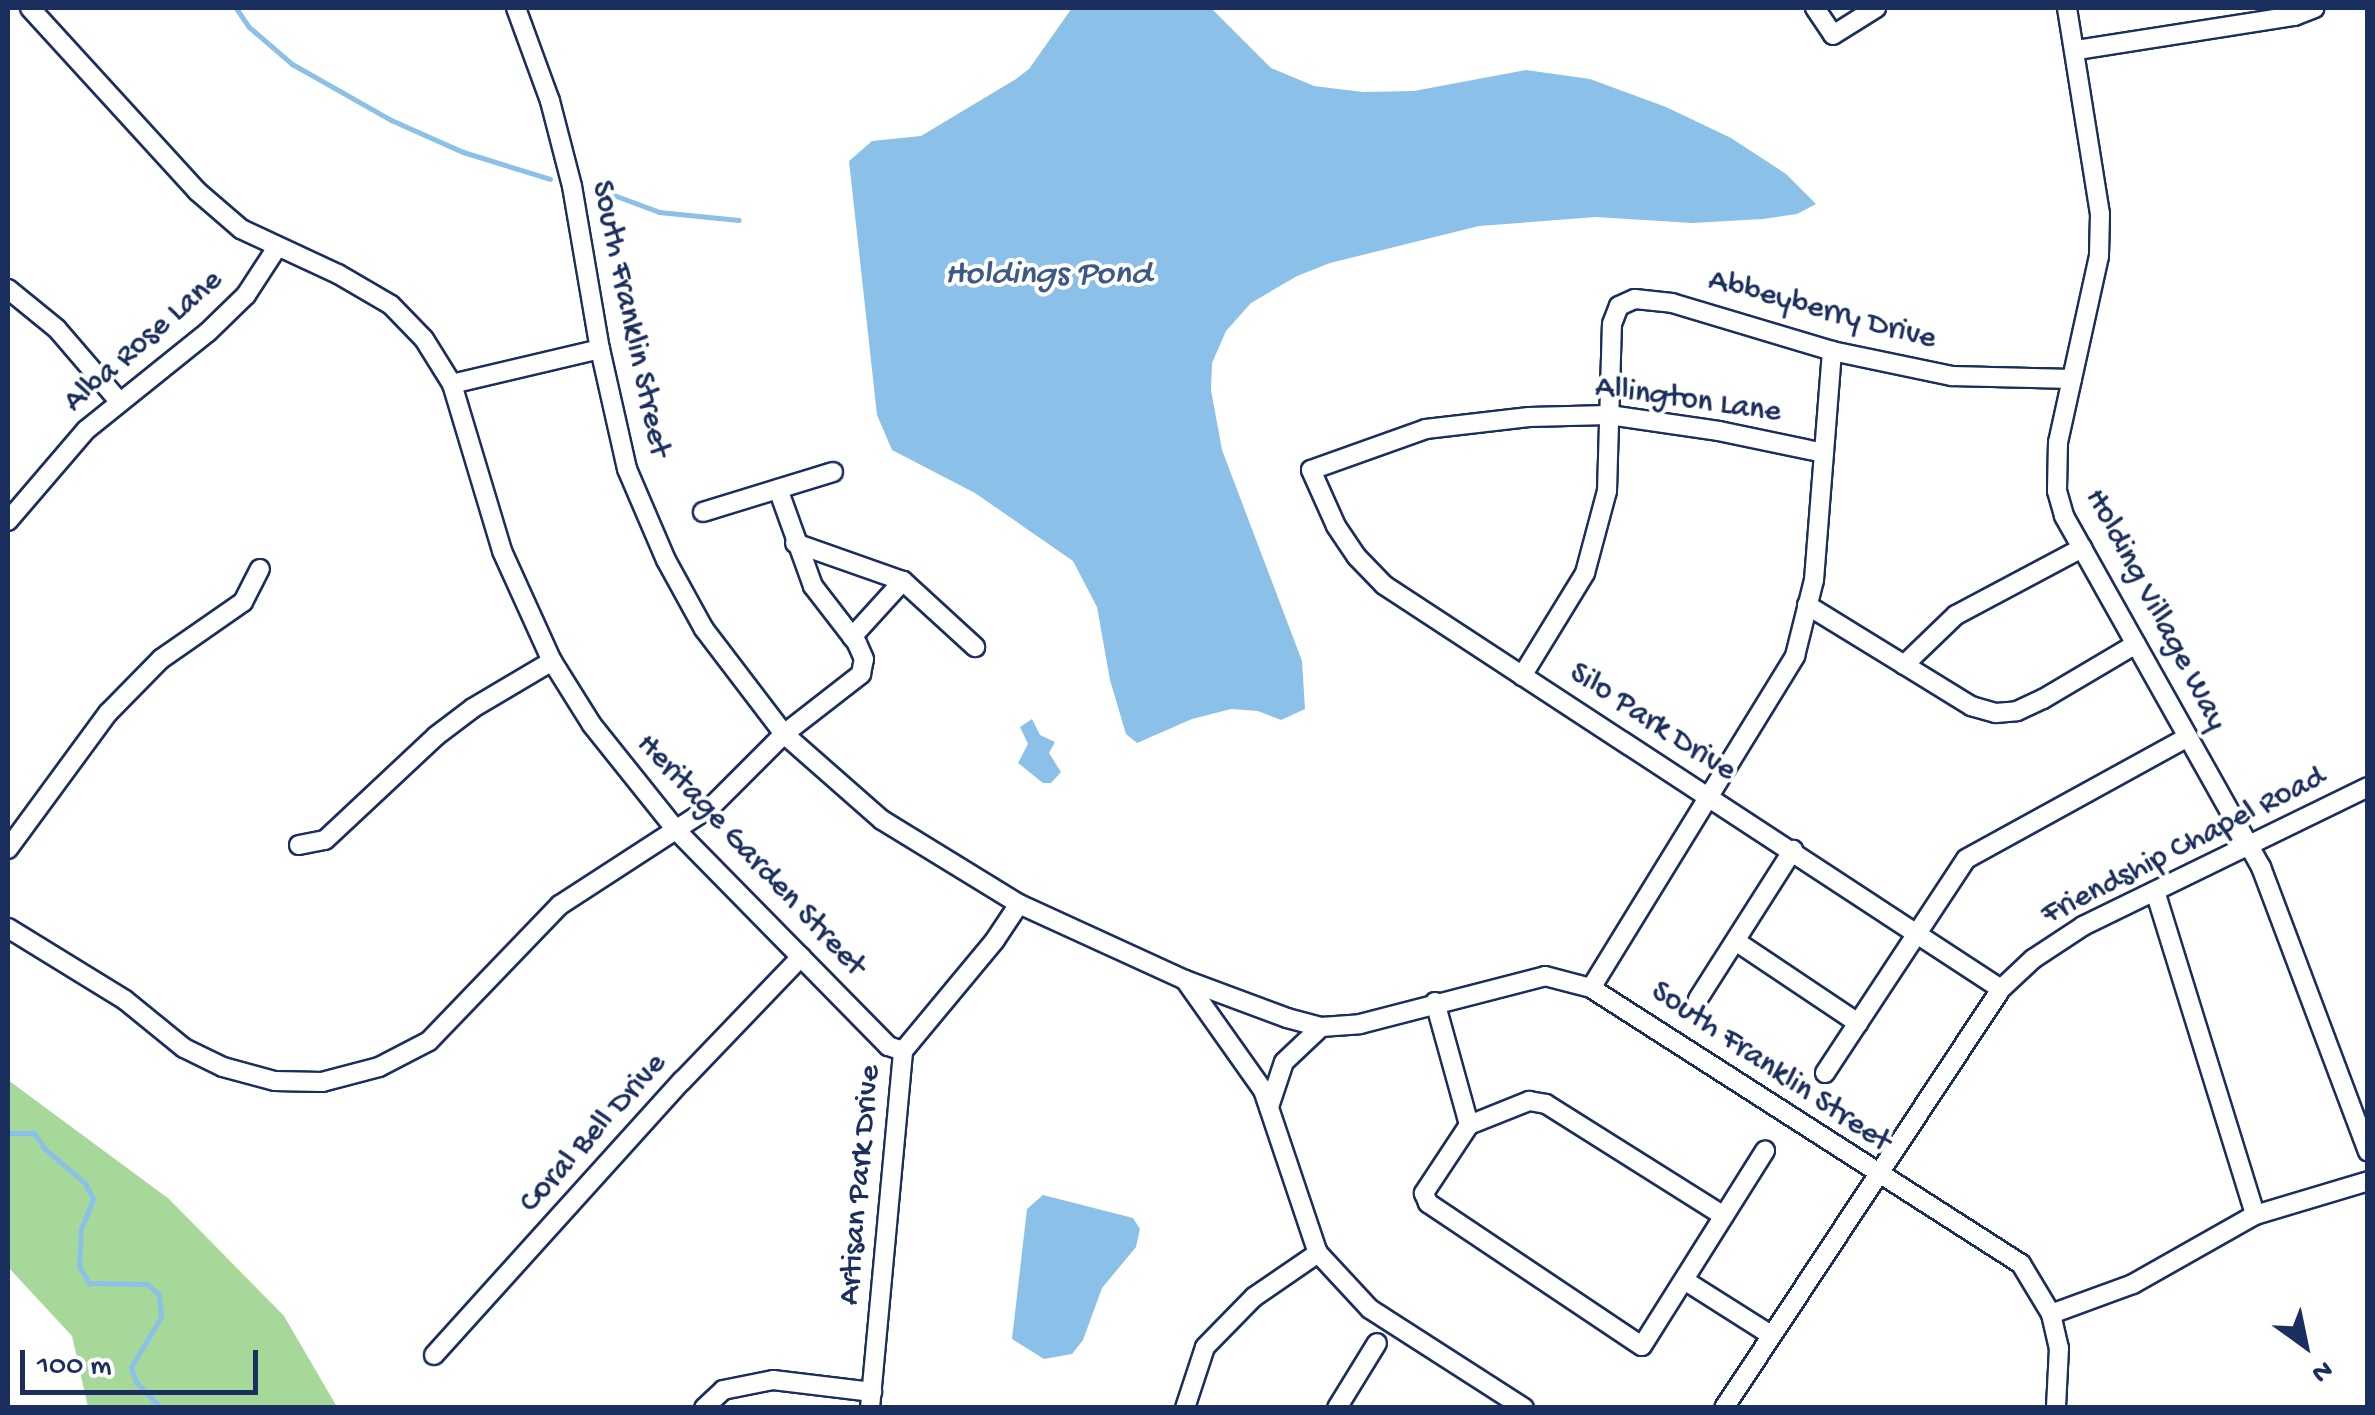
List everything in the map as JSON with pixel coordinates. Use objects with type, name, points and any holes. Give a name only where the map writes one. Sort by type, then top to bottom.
[{"type":"street","name":"Heritage Garden Street","points":[[30,8],[197,191],[240,229],[276,249],[338,274],[391,305],[424,339],[452,384],[502,552],[552,661],[592,725],[676,830],[888,1046],[903,1051]]},
{"type":"street","name":"South Franklin Street","points":[[516,8],[550,101],[572,186],[600,349],[627,469],[666,560],[704,629],[784,734],[882,820],[1019,904],[1185,980],[1321,1028],[1360,1024],[1546,976],[1590,988],[2021,1264],[2052,1314],[2059,1348],[2056,1408]]},
{"type":"street","points":[[1816,8],[1833,35],[1876,8]]},
{"type":"street","name":"Holding Village Way","points":[[2068,8],[2100,214],[2099,256],[2058,442],[2058,490],[2064,516],[2249,845],[2284,919],[2368,1152]]},
{"type":"street","points":[[2076,50],[2294,16],[2315,8]]},
{"type":"street","name":"Alba Rose Lane","points":[[8,521],[86,430],[118,400],[208,332],[246,295],[276,249]]},
{"type":"street","points":[[8,288],[56,329],[118,400]]},
{"type":"street","name":"Abbeyberry Drive","points":[[1609,415],[1612,324],[1619,306],[1635,299],[1672,302],[1832,351],[1952,376],[2072,379]]},
{"type":"street","points":[[452,384],[600,349]]},
{"type":"street","points":[[1590,988],[1794,656],[1814,580],[1832,351]]},
{"type":"street","points":[[1522,676],[1586,572],[1606,491],[1609,415]]},
{"type":"street","name":"Allington Lane","points":[[1311,470],[1426,429],[1528,417],[1609,415],[1718,431],[1824,454]]},
{"type":"street","name":"Silo Park Drive","points":[[1311,470],[1336,526],[1356,557],[1384,585],[2001,989]]},
{"type":"street","points":[[703,512],[832,472]]},
{"type":"street","points":[[8,928],[124,1000],[184,1048],[222,1067],[275,1082],[322,1082],[379,1067],[428,1042],[560,906],[711,807],[784,734],[861,674],[864,659],[813,586],[778,489]]},
{"type":"street","points":[[795,544],[903,581],[975,648]]},
{"type":"street","points":[[1904,665],[1956,614],[2082,548]]},
{"type":"street","points":[[8,849],[108,713],[161,659],[244,602],[260,569]]},
{"type":"street","points":[[852,637],[903,581]]},
{"type":"street","points":[[1807,606],[1971,706],[1996,712],[2016,711],[2136,644]]},
{"type":"street","points":[[299,846],[326,840],[436,736],[473,708],[552,661]]},
{"type":"street","points":[[1825,1073],[1966,860],[2188,736]]},
{"type":"street","name":"Friendship Chapel Road","points":[[1724,1408],[1875,1174],[2001,989],[2033,958],[2155,891],[2368,787]]},
{"type":"street","points":[[1698,999],[1792,850]]},
{"type":"street","points":[[2155,891],[2255,1214]]},
{"type":"street","name":"Artisan Park Drive","points":[[704,1408],[723,1390],[773,1380],[871,1400],[903,1051],[996,940],[1019,904]]},
{"type":"street","points":[[1737,942],[1858,1023]]},
{"type":"street","name":"Coral Bell Drive","points":[[434,1355],[682,1081],[801,957]]},
{"type":"street","points":[[1185,980],[1263,1090],[1318,1254],[1370,1309],[1524,1408]]},
{"type":"street","points":[[1435,1002],[1469,1125]]},
{"type":"street","points":[[1269,1107],[1284,1062],[1321,1028]]},
{"type":"street","points":[[1724,1216],[1546,1104],[1529,1101],[1469,1125],[1424,1193],[1434,1211],[1642,1346],[1765,1152]]},
{"type":"street","points":[[2052,1314],[2133,1284],[2255,1214],[2368,1181]]},
{"type":"street","points":[[1185,1408],[1205,1347],[1254,1297],[1318,1254]]},
{"type":"street","points":[[1684,1280],[1770,1336]]},
{"type":"street","points":[[1337,1408],[1378,1342]]},
{"type":"green space","points":[[8,1080],[169,1199],[284,1316],[337,1407],[88,1407],[72,1336],[8,1267]]},
{"type":"water","name":"Holdings Pond","points":[[1072,8],[1211,8],[1271,68],[1314,86],[1363,92],[1414,91],[1526,70],[1590,79],[1666,107],[1731,138],[1786,174],[1816,204],[1797,214],[1763,219],[1692,223],[1596,217],[1479,226],[1330,263],[1297,276],[1251,303],[1226,331],[1212,363],[1211,390],[1222,450],[1302,661],[1305,709],[1281,720],[1258,711],[1231,709],[1192,719],[1137,743],[1126,734],[1110,680],[1097,607],[1073,561],[975,493],[892,450],[877,415],[849,161],[872,141],[921,136],[1016,79],[1029,69]]},
{"type":"water","points":[[1032,719],[1040,735],[1055,742],[1049,753],[1061,772],[1051,783],[1043,783],[1018,763],[1028,744],[1020,727]]},
{"type":"water","points":[[1043,1195],[1133,1218],[1140,1229],[1136,1247],[1102,1288],[1083,1340],[1072,1354],[1044,1359],[1012,1339],[1027,1209]]},
{"type":"waterway","points":[[236,8],[249,27],[292,64],[391,120],[463,152],[550,179]]},
{"type":"waterway","points":[[600,190],[659,212],[739,220]]},
{"type":"waterway","points":[[8,1133],[34,1133],[44,1148],[85,1183],[93,1199],[81,1229],[79,1266],[89,1283],[147,1284],[159,1295],[161,1317],[131,1367],[136,1382],[161,1408]]}]
